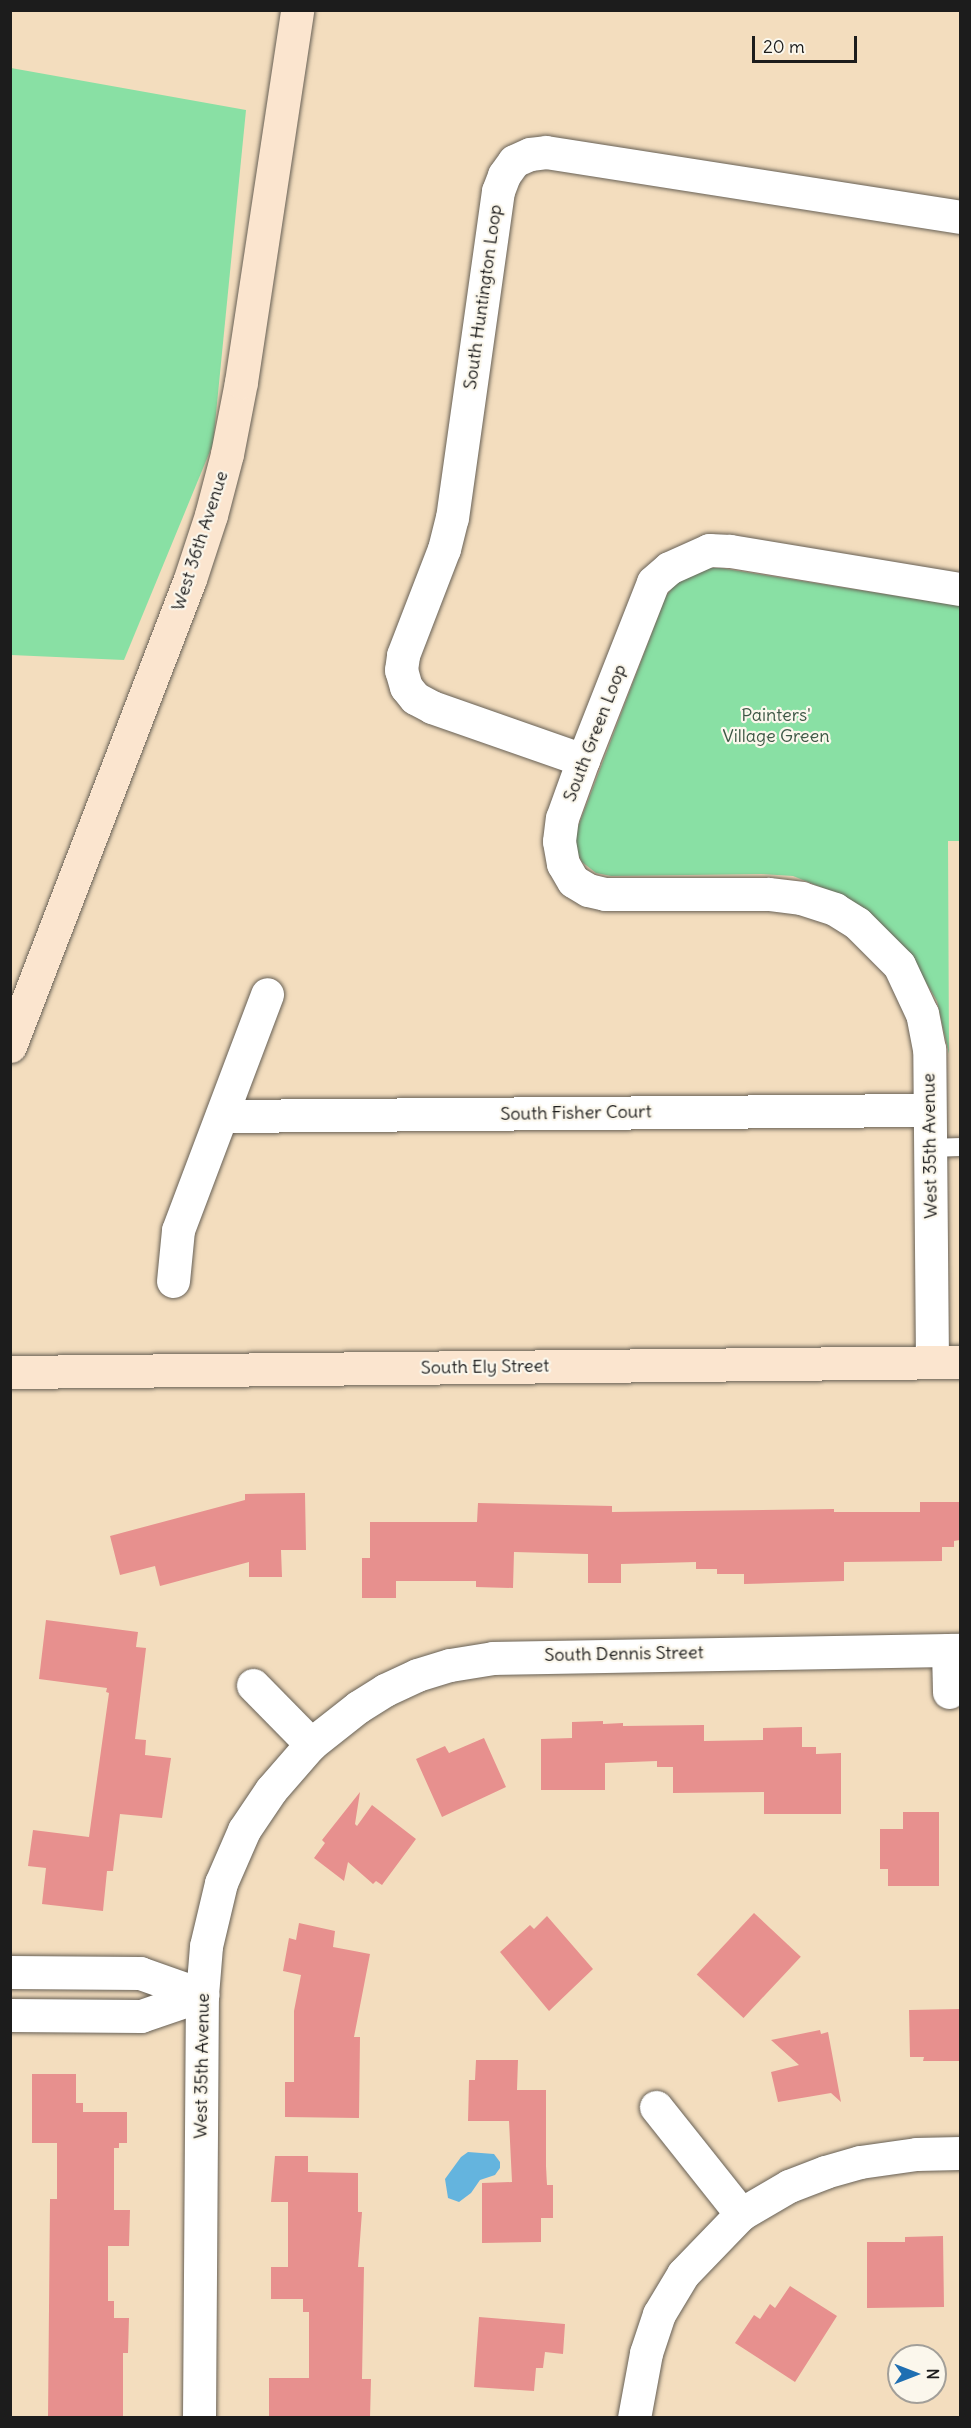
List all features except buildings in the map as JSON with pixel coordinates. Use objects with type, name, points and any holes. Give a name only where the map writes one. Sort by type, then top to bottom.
[{"type":"street","name":"West 36th Avenue","points":[[10,1046],[185,590],[211,515],[227,454],[241,382],[297,10]]},
{"type":"street","name":"South Huntington Loop","points":[[583,760],[432,707],[415,698],[406,687],[401,670],[404,655],[444,549],[452,518],[498,191],[504,175],[514,161],[546,152],[960,217]]},
{"type":"street","name":"South Green Loop","points":[[880,944],[835,909],[802,898],[768,894],[604,894],[588,890],[573,882],[563,864],[559,841],[562,818],[653,582],[669,568],[709,550],[730,551],[960,589]]},
{"type":"street","name":"West 35th Avenue","points":[[880,944],[899,965],[922,1014],[929,1049],[929,1110],[945,1148],[946,1362]]},
{"type":"street","points":[[173,1281],[178,1230],[267,994]]},
{"type":"street","name":"South Fisher Court","points":[[222,1116],[929,1110]]},
{"type":"street","name":"South Ely Street","points":[[10,1372],[946,1362]]},
{"type":"street","points":[[949,1692],[954,1650]]},
{"type":"street","name":"South Dennis Street","points":[[311,1744],[358,1707],[385,1690],[417,1675],[450,1665],[493,1658],[954,1650]]},
{"type":"street","points":[[253,1685],[311,1744]]},
{"type":"street","name":"West 35th Avenue","points":[[199,2418],[202,1995],[206,1946],[221,1883],[244,1830],[272,1791],[311,1744]]},
{"type":"street","points":[[10,1972],[140,1973],[202,1995]]},
{"type":"street","points":[[10,2015],[141,2016],[202,1995]]},
{"type":"street","points":[[656,2107],[741,2214]]},
{"type":"street","points":[[634,2418],[646,2353],[659,2314],[683,2274],[741,2214],[789,2186],[860,2162],[916,2154],[960,2154]]},
{"type":"green space","points":[[11,68],[246,110],[213,444],[124,660],[11,655]]},
{"type":"green space","name":"Painters' Village Green","points":[[701,568],[720,568],[960,606],[960,841],[948,841],[949,1054],[937,1001],[906,949],[862,909],[828,890],[793,876],[762,874],[611,876],[596,873],[582,862],[574,846],[578,827],[666,596],[682,576]]},
{"type":"water","points":[[468,2152],[494,2154],[500,2162],[500,2168],[495,2175],[480,2180],[471,2193],[459,2202],[448,2198],[445,2179],[461,2157]]}]
